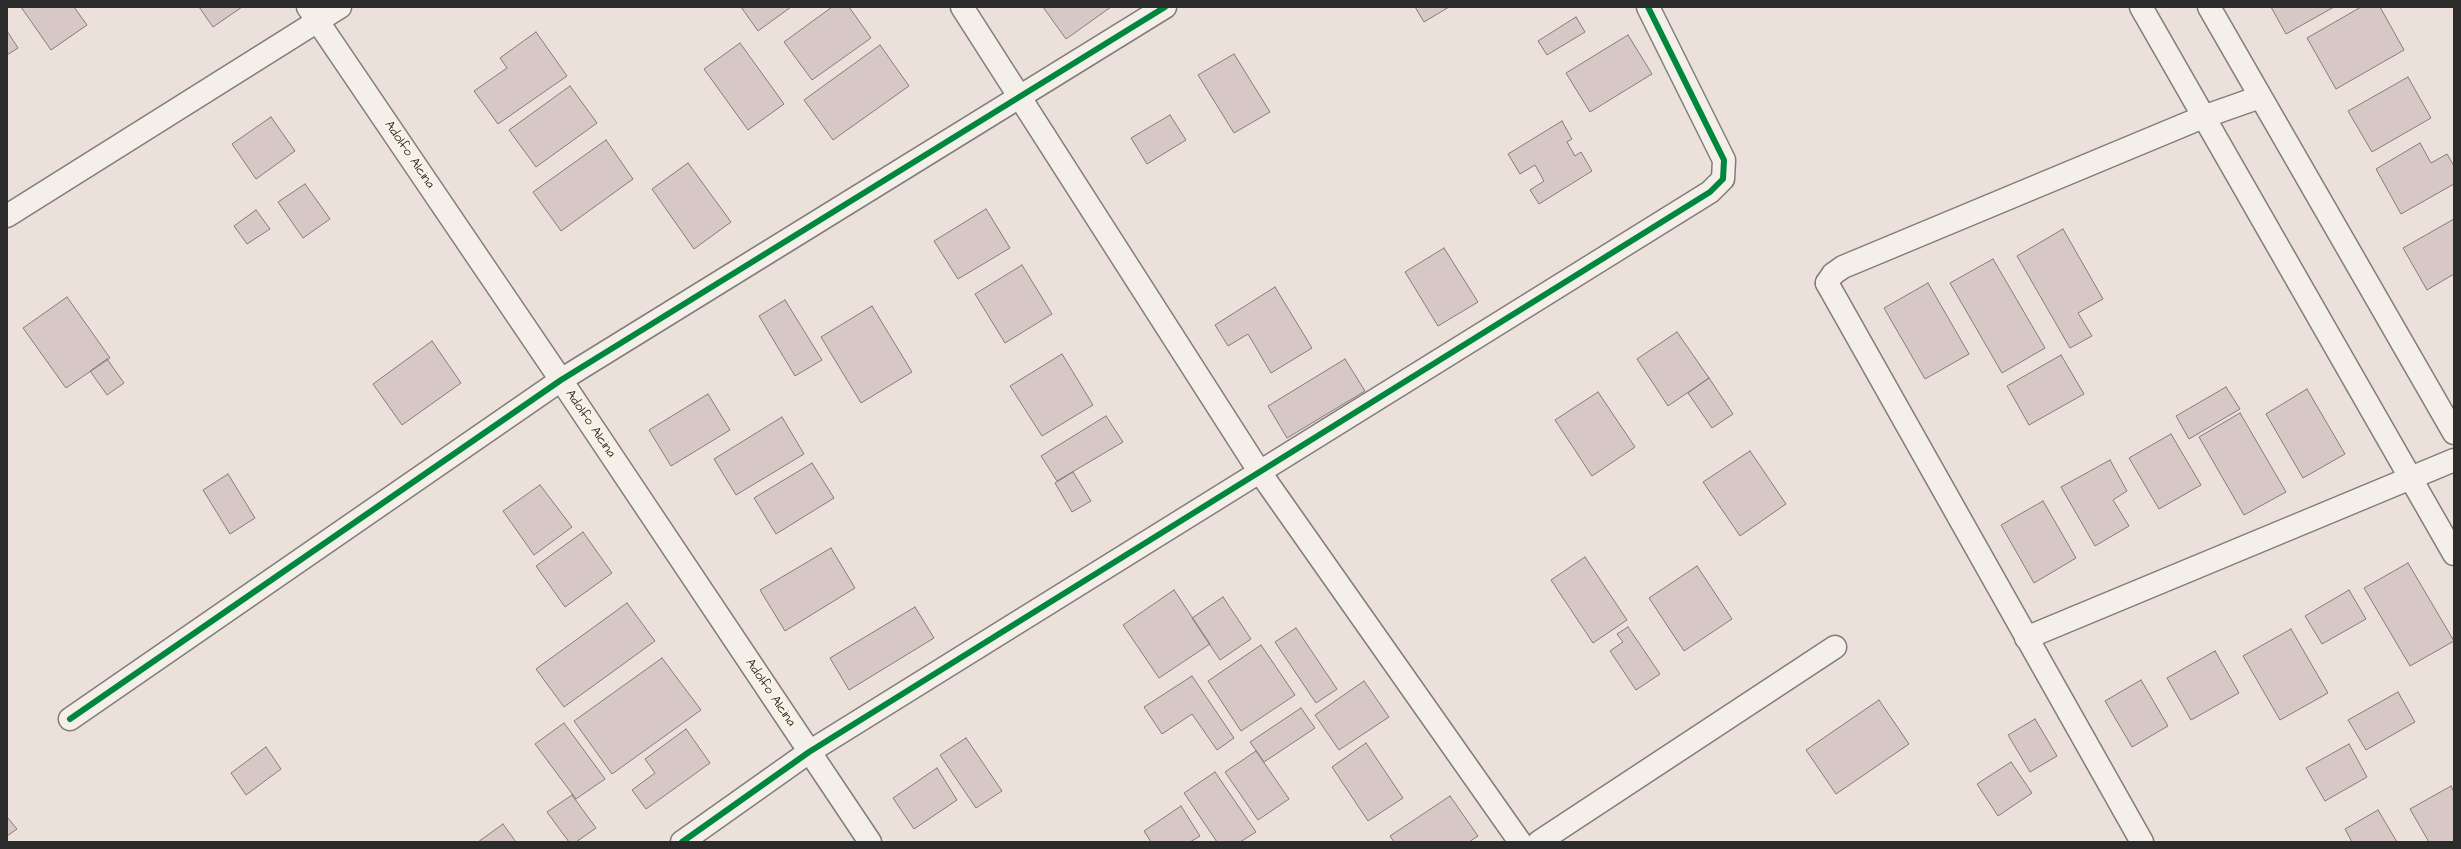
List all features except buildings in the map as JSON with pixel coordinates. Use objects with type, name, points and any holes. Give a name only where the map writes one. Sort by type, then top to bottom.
[{"type":"street","points":[[7,216],[313,14],[340,7]]},
{"type":"street","points":[[962,7],[1260,471],[1520,842]]},
{"type":"street","points":[[70,719],[561,380],[1165,7]]},
{"type":"street","points":[[682,842],[809,752],[1710,192],[1723,179],[1724,160],[1648,7]]},
{"type":"street","points":[[2141,7],[2454,554]]},
{"type":"street","points":[[2209,7],[2454,433]]},
{"type":"street","name":"Adolfo Alcina","points":[[313,14],[561,380],[870,842]]},
{"type":"street","points":[[2142,842],[1827,283],[1833,274],[1843,267],[2203,117],[2260,97]]},
{"type":"street","points":[[2026,638],[2454,460]]},
{"type":"street","points":[[1539,842],[1835,647]]},
{"type":"cycle path","points":[[70,719],[561,380],[1165,7]]},
{"type":"cycle path","points":[[682,842],[809,752],[1710,192],[1723,179],[1724,160],[1648,7]]}]
